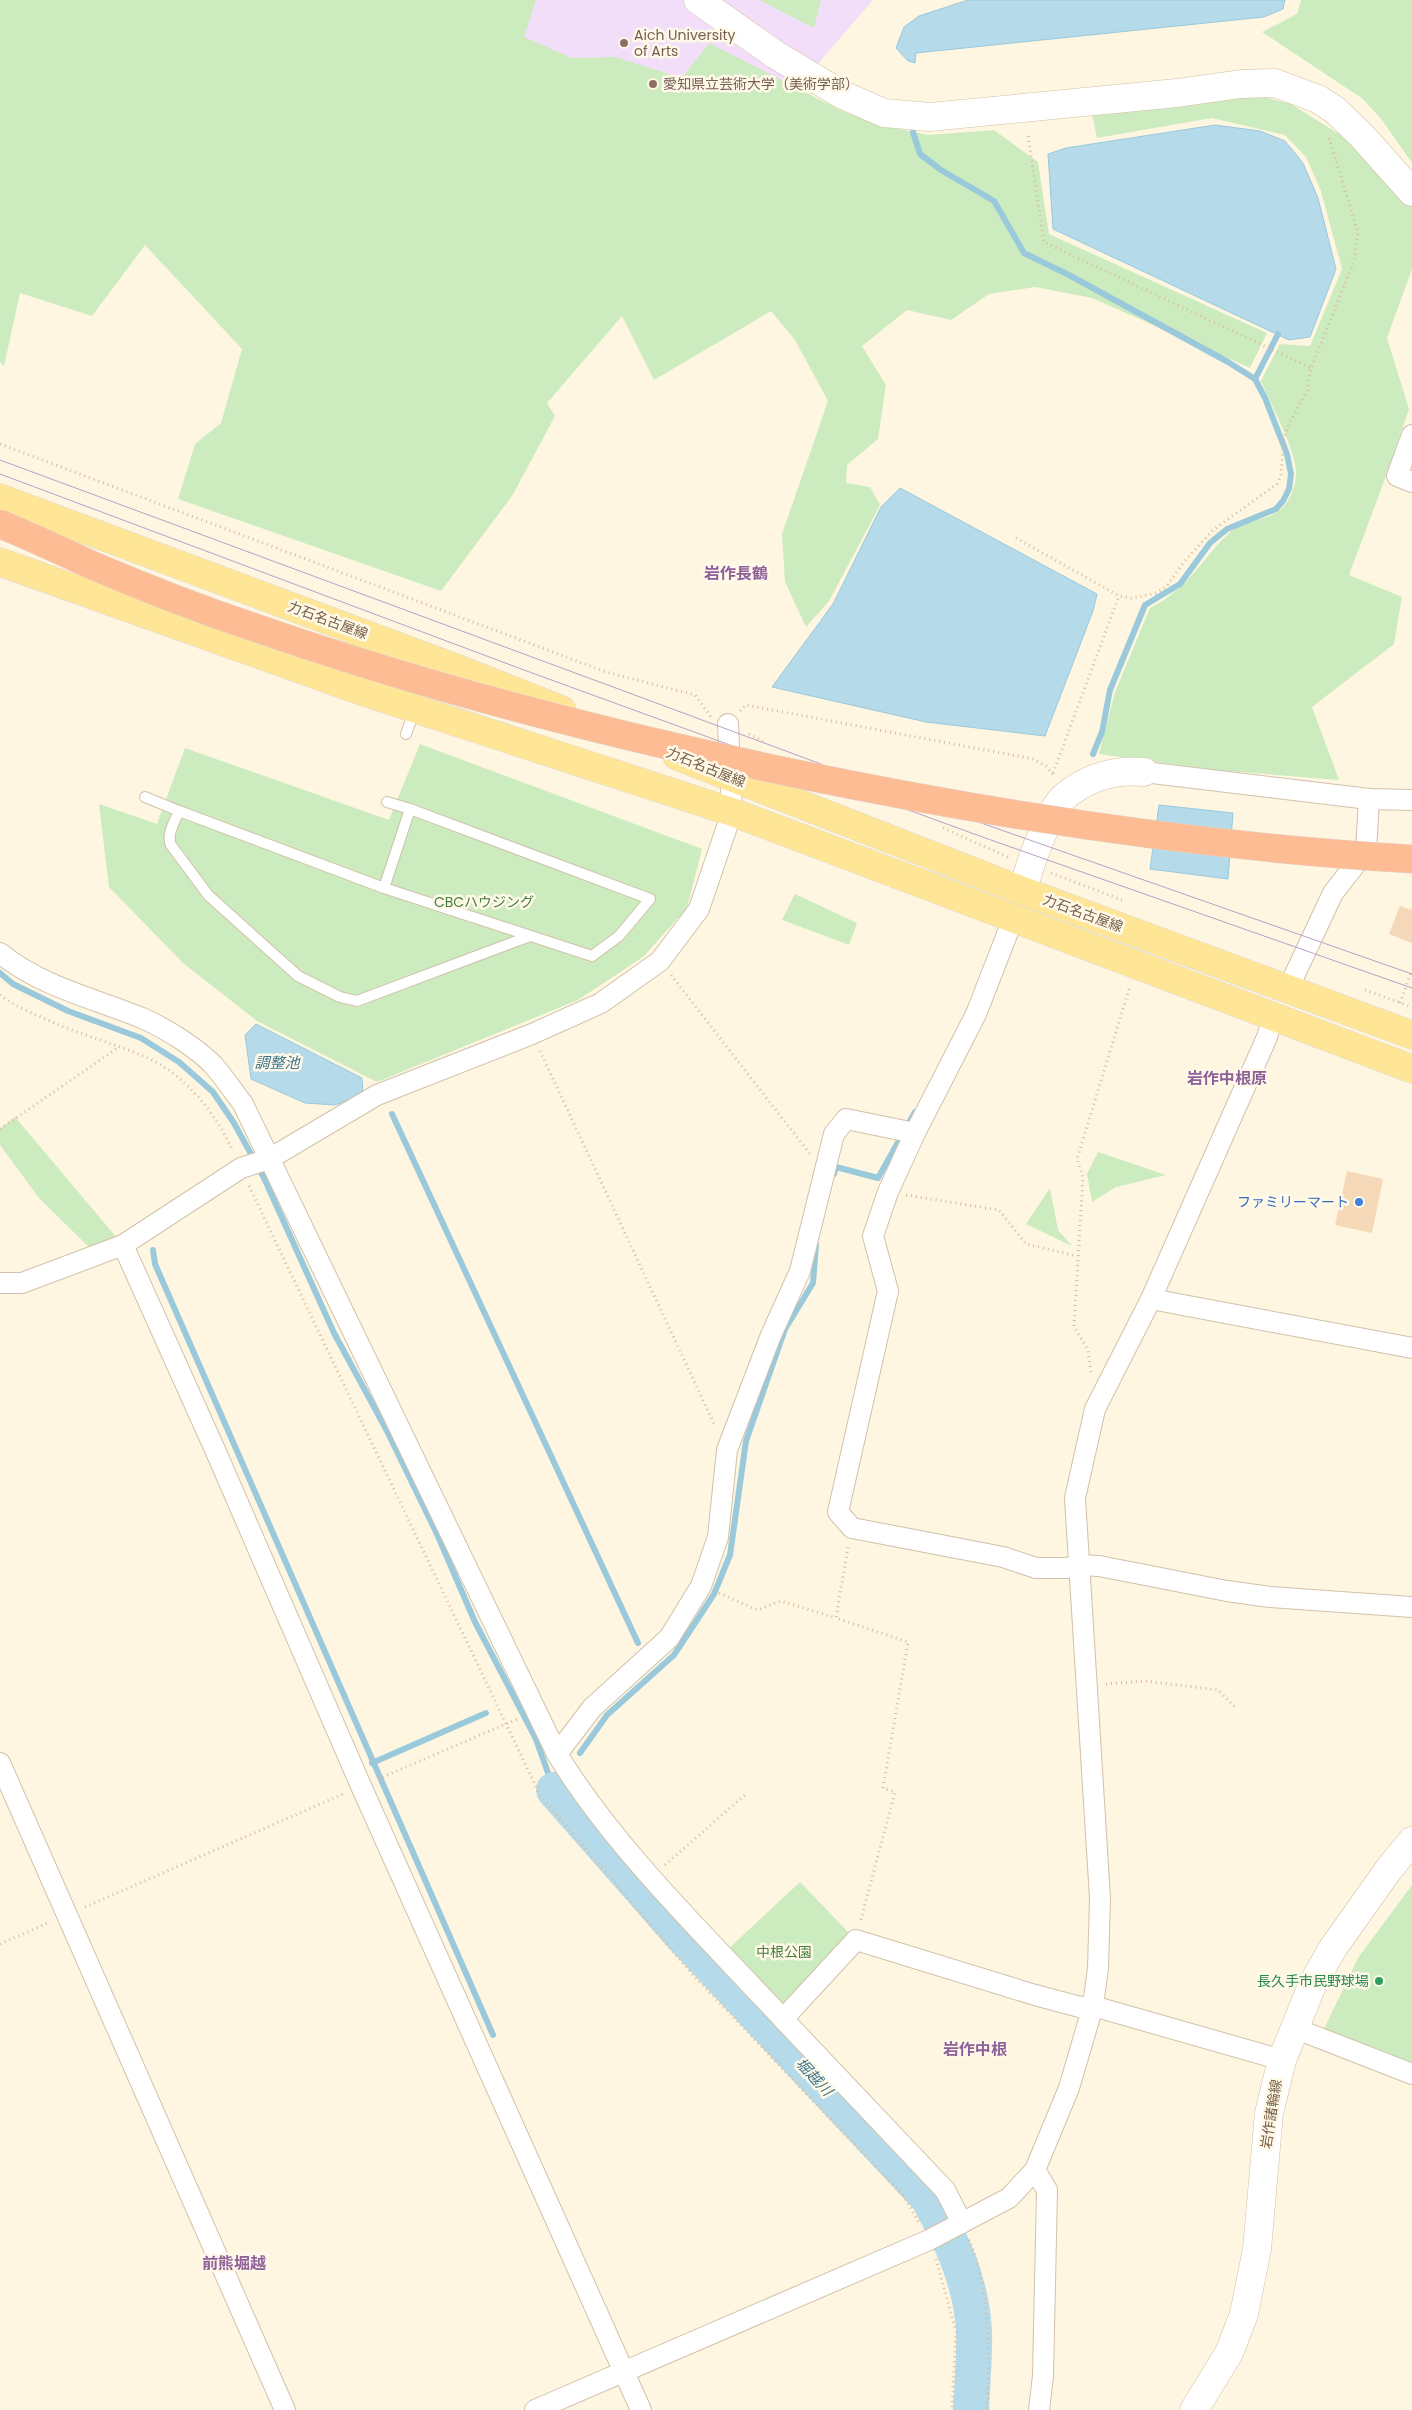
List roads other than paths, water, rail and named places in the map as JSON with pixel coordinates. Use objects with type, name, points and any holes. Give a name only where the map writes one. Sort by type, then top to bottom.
[{"type":"highway","points":[[0,524],[200,608],[339,656],[478,698],[717,757],[905,796],[1026,816],[1276,848],[1412,859]]},
{"type":"highway","points":[[0,543],[139,603],[272,652],[474,715],[649,760],[789,791],[1028,834],[1280,865],[1412,875]]},
{"type":"main road","name":"力石名古屋線","points":[[0,498],[456,668],[1023,891],[1412,1035]]},
{"type":"main road","points":[[0,562],[242,650],[732,812],[1412,1069]]},
{"type":"street","points":[[698,0],[776,55],[843,95],[884,113],[930,117],[1177,93],[1240,84],[1275,84],[1310,96],[1335,110],[1362,136],[1412,192]]},
{"type":"street","points":[[1412,435],[1397,476],[1412,482]]},
{"type":"street","points":[[0,1283],[22,1283],[123,1245],[241,1168],[270,1159],[377,1095],[532,1034],[601,1003],[660,961],[699,909],[732,812],[728,724]]},
{"type":"street","points":[[1023,891],[1029,865],[1055,810],[1058,785],[1127,770],[1369,799],[1412,799]]},
{"type":"street","points":[[1288,989],[1333,893],[1366,851],[1369,799]]},
{"type":"street","points":[[1013,919],[976,1014],[915,1133],[888,1192],[873,1236],[888,1291],[838,1512],[852,1528],[1003,1557],[1036,1568],[1066,1568],[1080,1565],[1099,1566],[1244,1594],[1412,1607]]},
{"type":"street","points":[[0,953],[15,966],[49,984],[143,1019],[178,1038],[214,1066],[237,1096],[270,1159],[534,1702],[557,1754],[576,1785],[652,1877],[944,2190],[962,2223]]},
{"type":"street","points":[[535,2410],[623,2370],[929,2240],[1009,2198],[1035,2170],[1068,2088],[1093,2006],[1098,1968],[1100,1898],[1075,1498],[1095,1409],[1151,1299],[1267,1037],[1273,1017]]},
{"type":"street","points":[[557,1754],[592,1708],[669,1638],[701,1586],[718,1537],[727,1450],[772,1335],[800,1271],[834,1134],[846,1119],[915,1133]]},
{"type":"street","points":[[123,1245],[216,1452],[361,1786],[641,2410]]},
{"type":"street","points":[[1151,1299],[1412,1348]]},
{"type":"street","points":[[0,1763],[285,2410]]},
{"type":"street","name":"岩作諸輪線","points":[[1194,2410],[1230,2353],[1244,2314],[1256,2249],[1269,2113],[1282,2060],[1294,2028],[1313,1983],[1333,1948],[1389,1869],[1412,1841]]},
{"type":"street","points":[[783,2019],[856,1940],[1035,1995],[1080,2006],[1093,2006],[1282,2060]]},
{"type":"street","points":[[1294,2028],[1412,2074]]},
{"type":"street","points":[[1035,2170],[1047,2190],[1043,2376],[1039,2410]]},
{"type":"lane","points":[[406,734],[415,708]]},
{"type":"lane","points":[[145,797],[384,888],[592,956],[620,936],[650,899],[410,809],[386,802]]},
{"type":"lane","points":[[384,888],[410,809]]},
{"type":"lane","points":[[179,811],[169,840],[208,894],[298,976],[340,998],[357,1001],[530,936]]},
{"type":"water","points":[[968,0],[1285,0],[1283,9],[1264,17],[916,53],[915,63],[908,61],[896,48],[904,27],[919,16]]},
{"type":"water","points":[[1215,125],[1260,131],[1285,141],[1303,163],[1318,198],[1336,269],[1310,337],[1289,340],[1053,229],[1048,154],[1066,148]]},
{"type":"water","points":[[900,488],[1097,594],[1093,611],[1045,736],[926,722],[772,687],[833,604],[881,507]]},
{"type":"water","points":[[1159,805],[1233,813],[1228,879],[1150,869]]},
{"type":"water","name":"調整池","points":[[256,1024],[362,1078],[363,1095],[335,1105],[305,1103],[251,1079],[245,1035]]},
{"type":"waterway","points":[[913,132],[920,154],[941,170],[994,201],[1024,253],[1069,275],[1228,362],[1255,379]]},
{"type":"waterway","points":[[1093,754],[1102,732],[1110,690],[1145,605],[1180,584],[1210,543],[1227,529],[1276,509],[1283,501],[1289,489],[1291,474],[1287,454],[1265,398],[1255,379],[1278,334]]},
{"type":"waterway","points":[[0,973],[13,984],[68,1011],[141,1038],[179,1062],[213,1092],[234,1123],[264,1178],[334,1333],[387,1431],[437,1534],[475,1622],[536,1739],[554,1790]]},
{"type":"waterway","points":[[834,1174],[836,1167],[878,1178],[915,1112]]},
{"type":"waterway","points":[[392,1114],[638,1643]]},
{"type":"waterway","points":[[580,1753],[607,1715],[674,1655],[714,1594],[730,1555],[746,1441],[785,1329],[813,1283],[816,1245]]},
{"type":"waterway","points":[[153,1250],[155,1264],[493,2035]]},
{"type":"waterway","points":[[372,1763],[486,1713]]},
{"type":"waterway","name":"堀越川","points":[[554,1790],[684,1938],[928,2198],[952,2245],[969,2294],[974,2330],[971,2410]]},
{"type":"tram line","points":[[0,460],[964,817],[1412,974]]},
{"type":"tram line","points":[[0,474],[524,670],[988,839],[1412,988]]},
{"type":"place","name":"Aich University of Arts","points":[[624,43]]},
{"type":"place","name":"愛知県立芸術大学（美術学部）","points":[[653,84]]},
{"type":"place","name":"ファミリーマート","points":[[1359,1202]]},
{"type":"place","name":"長久手市民野球場","points":[[1379,1981]]},
{"type":"district","name":"岩作長鶴","points":[[736,573]]},
{"type":"district","name":"岩作中根原","points":[[1227,1078]]},
{"type":"district","name":"岩作中根","points":[[975,2049]]},
{"type":"district","name":"前熊堀越","points":[[234,2263]]},
{"type":"park label","name":"CBCハウジング","points":[[484,902]]},
{"type":"park label","name":"中根公園","points":[[784,1952]]}]
